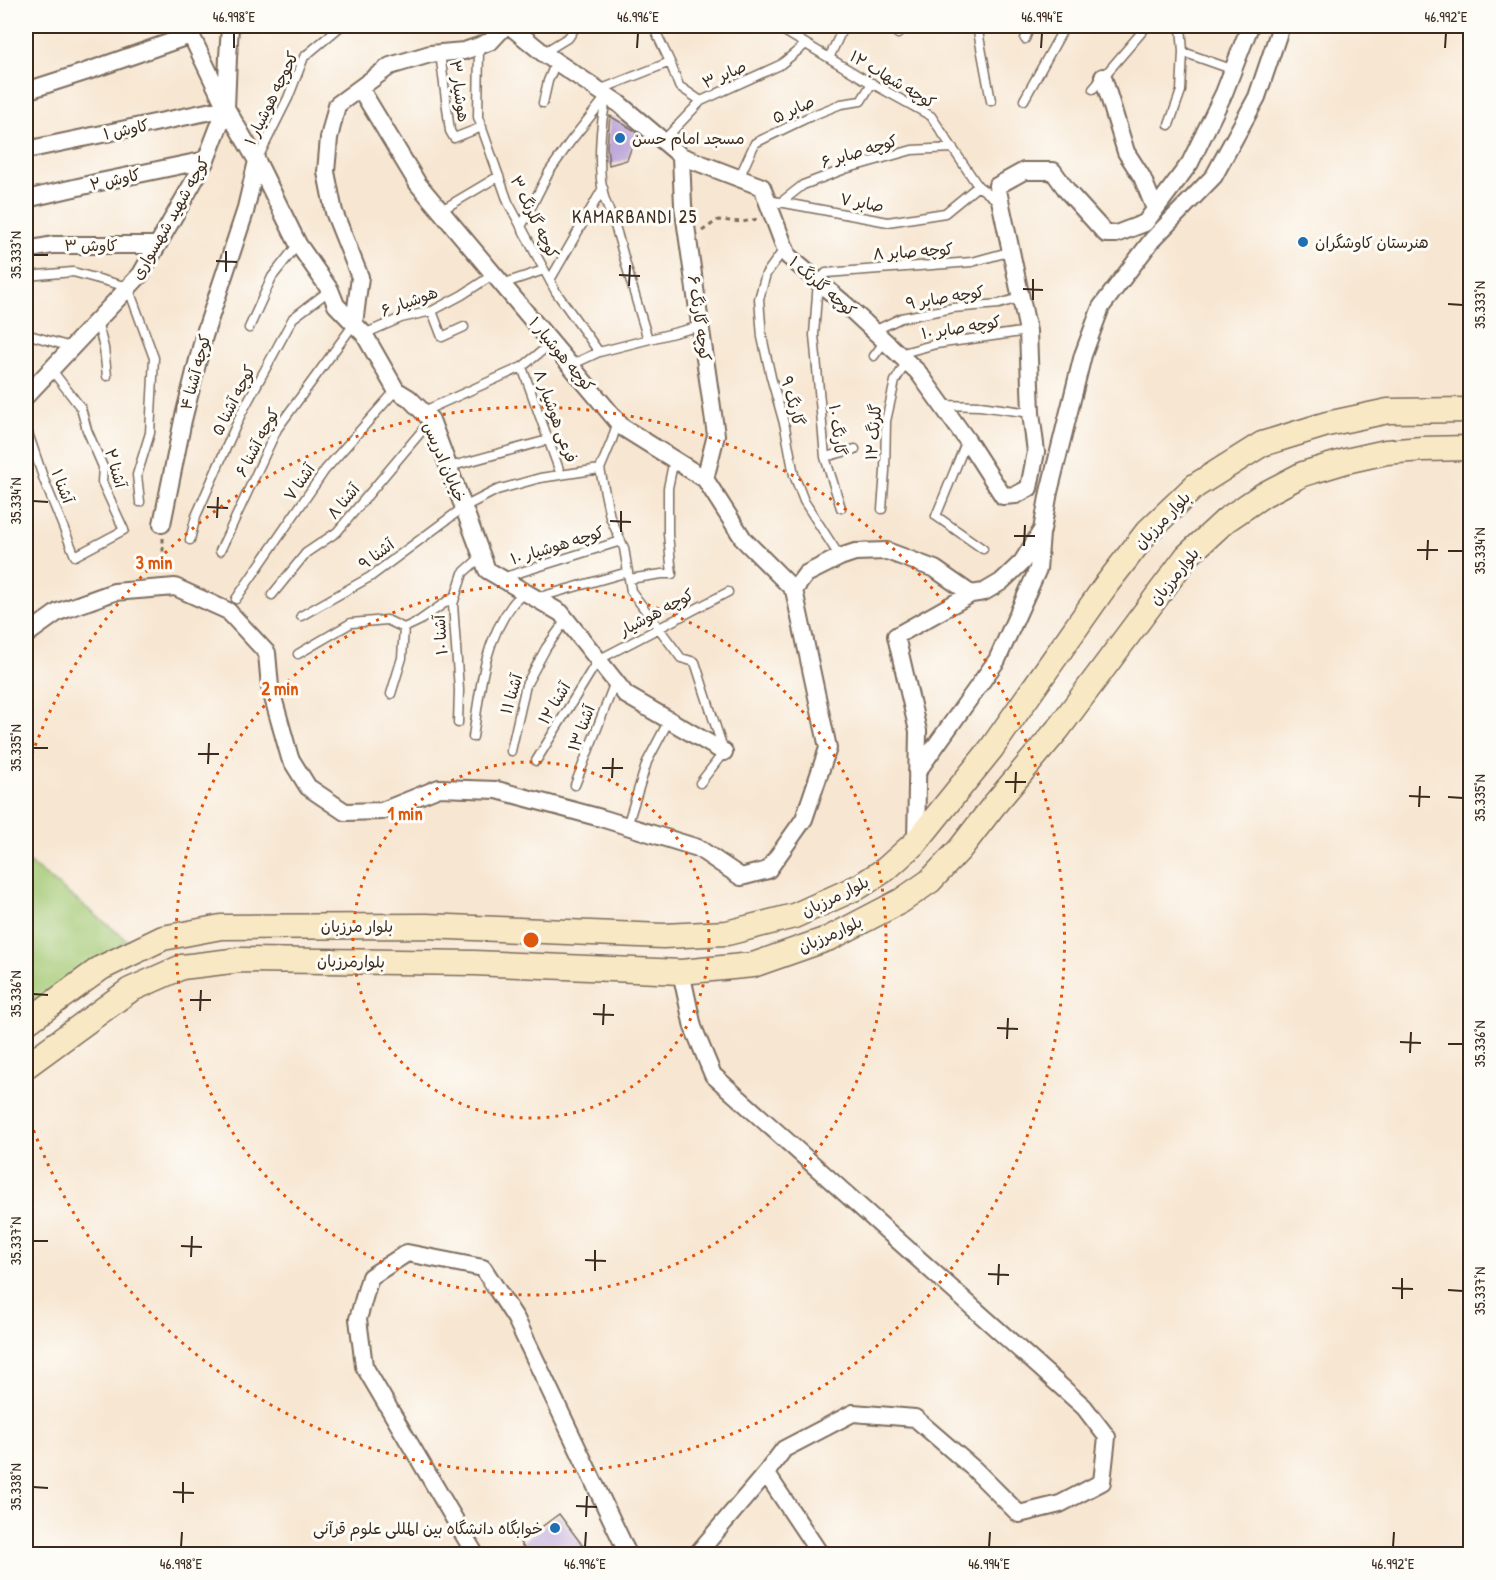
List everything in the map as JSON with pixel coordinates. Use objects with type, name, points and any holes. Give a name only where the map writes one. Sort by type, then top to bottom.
[{"type":"main road","name":"بلوار مرزبان","points":[[26,1023],[101,968],[163,938],[221,927],[426,926],[663,936],[727,933],[794,916],[860,886],[886,869],[915,842],[992,749],[1106,585],[1147,532],[1195,486],[1262,444],[1327,424],[1388,411],[1470,410]]},
{"type":"main road","name":"بلوارمرزبان","points":[[26,1066],[129,990],[182,967],[240,960],[474,963],[681,972],[753,965],[830,938],[901,901],[930,881],[960,849],[1058,729],[1187,556],[1226,520],[1263,495],[1304,474],[1346,461],[1386,452],[1470,448]]},
{"type":"street","points":[[226,108],[230,27],[232,26]]},
{"type":"street","points":[[359,329],[360,277],[334,212],[326,172],[329,138],[337,105],[390,66],[430,54],[464,51],[479,46],[492,41],[505,26]]},
{"type":"street","name":"کوچه گلرنگ ۱","points":[[510,26],[549,58],[618,103],[681,156],[762,187],[774,206],[788,256],[918,372],[967,440],[1003,496],[1016,495],[1029,488],[1036,452],[1032,413]]},
{"type":"street","points":[[1032,413],[1029,332],[997,186],[1024,171],[1053,171],[1068,192],[1106,234],[1116,234],[1145,223],[1190,163],[1234,70],[1250,26]]},
{"type":"street","points":[[917,772],[997,660],[1038,569],[1049,492],[1083,355],[1101,307],[1152,240],[1214,176],[1257,97],[1281,26]]},
{"type":"street","points":[[26,91],[85,72],[191,30]]},
{"type":"street","name":"خیابان ادریس","points":[[191,30],[226,108],[257,161],[298,244],[330,290],[336,305],[359,329],[396,390],[409,398],[427,416],[449,467],[487,570],[561,613],[626,694],[724,752]]},
{"type":"street","points":[[1098,83],[1126,152],[1142,177],[1155,209]]},
{"type":"street","name":"کوچه هوشیار ۱","points":[[360,87],[418,184],[622,427],[705,479],[744,540],[794,590]]},
{"type":"street","name":"کاوش ۱","points":[[26,150],[226,108]]},
{"type":"street","name":"کوچه شهید شهسواری","points":[[26,396],[141,274],[206,160],[226,108]]},
{"type":"street","name":"کوچه گارنگ ۶","points":[[681,156],[684,205],[716,435],[705,479]]},
{"type":"street","name":"کاوش ۲","points":[[26,199],[206,160]]},
{"type":"street","name":"کوچه آشنا ۴","points":[[162,524],[183,420],[204,336],[245,212],[257,161]]},
{"type":"street","name":"کاوش ۳","points":[[26,250],[53,245],[158,245]]},
{"type":"street","points":[[915,842],[918,731],[896,636],[971,594],[984,592],[1001,582],[1022,562],[1042,530]]},
{"type":"street","points":[[26,635],[58,612],[114,592],[175,587],[228,611],[267,653],[270,687],[290,758],[308,787],[345,812],[382,812],[439,788],[497,790],[698,848],[741,877],[768,870],[804,819],[828,748],[794,590],[806,574],[855,552],[887,551],[935,569],[971,594]]},
{"type":"street","points":[[681,972],[693,1027],[713,1075],[1084,1407],[1107,1437],[1102,1482],[1060,1504],[1019,1515],[974,1468],[915,1418],[853,1413],[784,1449],[698,1554]]},
{"type":"street","points":[[475,1554],[364,1366],[358,1319],[370,1277],[407,1253],[483,1268],[516,1319],[628,1554]]},
{"type":"street","points":[[766,1473],[820,1554]]},
{"type":"lane","name":"کحوچه هوشیار ۱","points":[[257,161],[288,98],[304,57],[341,26]]},
{"type":"lane","points":[[543,103],[548,81],[549,58],[576,26]]},
{"type":"lane","points":[[653,26],[679,86],[701,101]]},
{"type":"lane","name":"کوچه شهاب ۱۲","points":[[776,26],[931,116],[978,186],[1001,203]]},
{"type":"lane","points":[[829,58],[843,26]]},
{"type":"lane","points":[[976,26],[992,101]]},
{"type":"lane","points":[[1025,39],[1030,26]]},
{"type":"lane","points":[[1024,100],[1065,26]]},
{"type":"lane","points":[[1098,83],[1147,26]]},
{"type":"lane","points":[[1169,125],[1181,91],[1183,52],[1181,26]]},
{"type":"lane","name":"صابر ۳","points":[[663,141],[701,101],[780,65],[806,44]]},
{"type":"lane","name":"کوچه گلرنگ ۳","points":[[479,46],[478,117],[508,202],[556,292],[599,352]]},
{"type":"lane","points":[[1183,52],[1234,70]]},
{"type":"lane","name":"هوشیار ۳","points":[[440,53],[450,131],[454,138],[482,127]]},
{"type":"lane","points":[[521,227],[549,172],[603,93],[670,62]]},
{"type":"lane","name":"صابر ۵","points":[[739,178],[755,143],[840,104],[861,101],[872,83]]},
{"type":"lane","points":[[603,93],[600,161],[604,196],[618,234],[634,297],[648,339]]},
{"type":"lane","name":"کوچه صابر ۶","points":[[774,206],[803,185],[845,169],[912,150],[953,148]]},
{"type":"lane","points":[[441,211],[499,176]]},
{"type":"lane","name":"صابر ۷","points":[[774,206],[888,222],[945,213],[978,186]]},
{"type":"lane","points":[[550,280],[603,188]]},
{"type":"lane","points":[[249,328],[272,277],[298,244]]},
{"type":"lane","name":"گارنگ ۹","points":[[785,248],[766,274],[759,299],[762,337],[785,427],[794,475],[804,501],[840,557]]},
{"type":"lane","name":"کوچه صابر ۸","points":[[818,281],[826,273],[972,262],[1012,251]]},
{"type":"lane","name":"هوشیار ۶","points":[[359,329],[432,311],[498,279],[544,270]]},
{"type":"lane","points":[[26,276],[73,272],[128,287],[154,358],[150,433],[137,475],[140,502]]},
{"type":"lane","name":"گارنگ ۱۰","points":[[818,281],[814,335],[825,457],[841,508]]},
{"type":"lane","name":"کوچه آشنا ۵","points":[[190,540],[196,516],[241,414],[293,318],[330,290]]},
{"type":"lane","name":"کوچه صابر ۹","points":[[879,336],[901,318],[953,308],[999,304],[1022,297]]},
{"type":"lane","points":[[432,311],[442,337],[464,327]]},
{"type":"lane","points":[[97,321],[104,348],[107,376]]},
{"type":"lane","points":[[571,365],[599,352],[701,326]]},
{"type":"lane","name":"کوچه آشنا ۶","points":[[220,551],[277,429],[359,329]]},
{"type":"lane","name":"کوچه صابر ۱۰","points":[[902,358],[936,344],[1029,332]]},
{"type":"lane","points":[[26,334],[71,348]]},
{"type":"lane","points":[[874,356],[879,336]]},
{"type":"lane","points":[[427,416],[522,366],[552,343]]},
{"type":"lane","name":"گلرنگ ۱۲","points":[[882,509],[886,421],[902,358]]},
{"type":"lane","name":"فرعی هوشیار ۸","points":[[522,366],[561,475]]},
{"type":"lane","name":"آشنا ۲","points":[[51,369],[81,408],[102,467],[102,483],[124,530],[75,556]]},
{"type":"lane","name":"آشنا ۷","points":[[236,599],[325,470],[396,390]]},
{"type":"lane","points":[[941,405],[980,406],[1032,413]]},
{"type":"lane","name":"آشنا ۸","points":[[272,595],[306,553],[337,532],[427,416]]},
{"type":"lane","points":[[618,421],[600,469],[610,518],[624,548],[631,591],[681,658],[695,662],[724,752],[700,783]]},
{"type":"lane","name":"آشنا ۱","points":[[26,427],[44,480],[75,556]]},
{"type":"lane","points":[[449,467],[548,440]]},
{"type":"lane","points":[[967,440],[936,516],[983,549]]},
{"type":"lane","points":[[825,457],[855,449]]},
{"type":"lane","points":[[473,738],[484,665],[495,634],[512,604],[530,595],[629,576],[672,574],[668,534],[668,488],[674,459]]},
{"type":"lane","name":"آشنا ۹","points":[[300,616],[370,577],[464,507],[497,490],[540,478],[600,469]]},
{"type":"lane","name":"کوچه هوشیار ۱۰","points":[[502,578],[621,541]]},
{"type":"lane","name":"آشنا ۱۰","points":[[458,723],[459,690],[453,604],[463,573],[482,556]]},
{"type":"lane","name":"کوچه هوشیار","points":[[598,660],[728,592]]},
{"type":"lane","points":[[404,628],[419,621],[456,595]]},
{"type":"lane","points":[[298,654],[351,623],[387,620],[404,628]]},
{"type":"lane","name":"آشنا ۱۱","points":[[511,751],[526,685],[546,648],[566,620]]},
{"type":"lane","points":[[391,694],[402,658],[404,628]]},
{"type":"lane","name":"آشنا ۱۲","points":[[536,761],[598,660]]},
{"type":"lane","name":"آشنا ۱۳","points":[[575,785],[615,681]]},
{"type":"lane","points":[[627,826],[647,762],[669,720]]},
{"type":"path","points":[[26,31],[36,26]]},
{"type":"path","points":[[689,241],[718,220],[742,222],[774,206]]},
{"type":"path","points":[[162,524],[163,588]]},
{"type":"green space","points":[[26,860],[127,940],[26,1020]]},
{"type":"building","name":"مسجد امام حسن","points":[[610,116],[637,132],[627,160],[609,165],[607,146]]},
{"type":"building","name":"خوابگاه دانشگاه بین المللی علوم قرآنی","points":[[559,1514],[589,1554],[529,1554],[520,1543]]},
{"type":"place","name":"مسجد امام حسن","points":[[620,138]]},
{"type":"place","name":"هنرستان کاوشگران","points":[[1303,242]]},
{"type":"place","name":"خوابگاه دانشگاه بین المللی علوم قرآنی","points":[[555,1528]]},
{"type":"district","name":"KAMARBANDI 25","points":[[635,216]]}]
